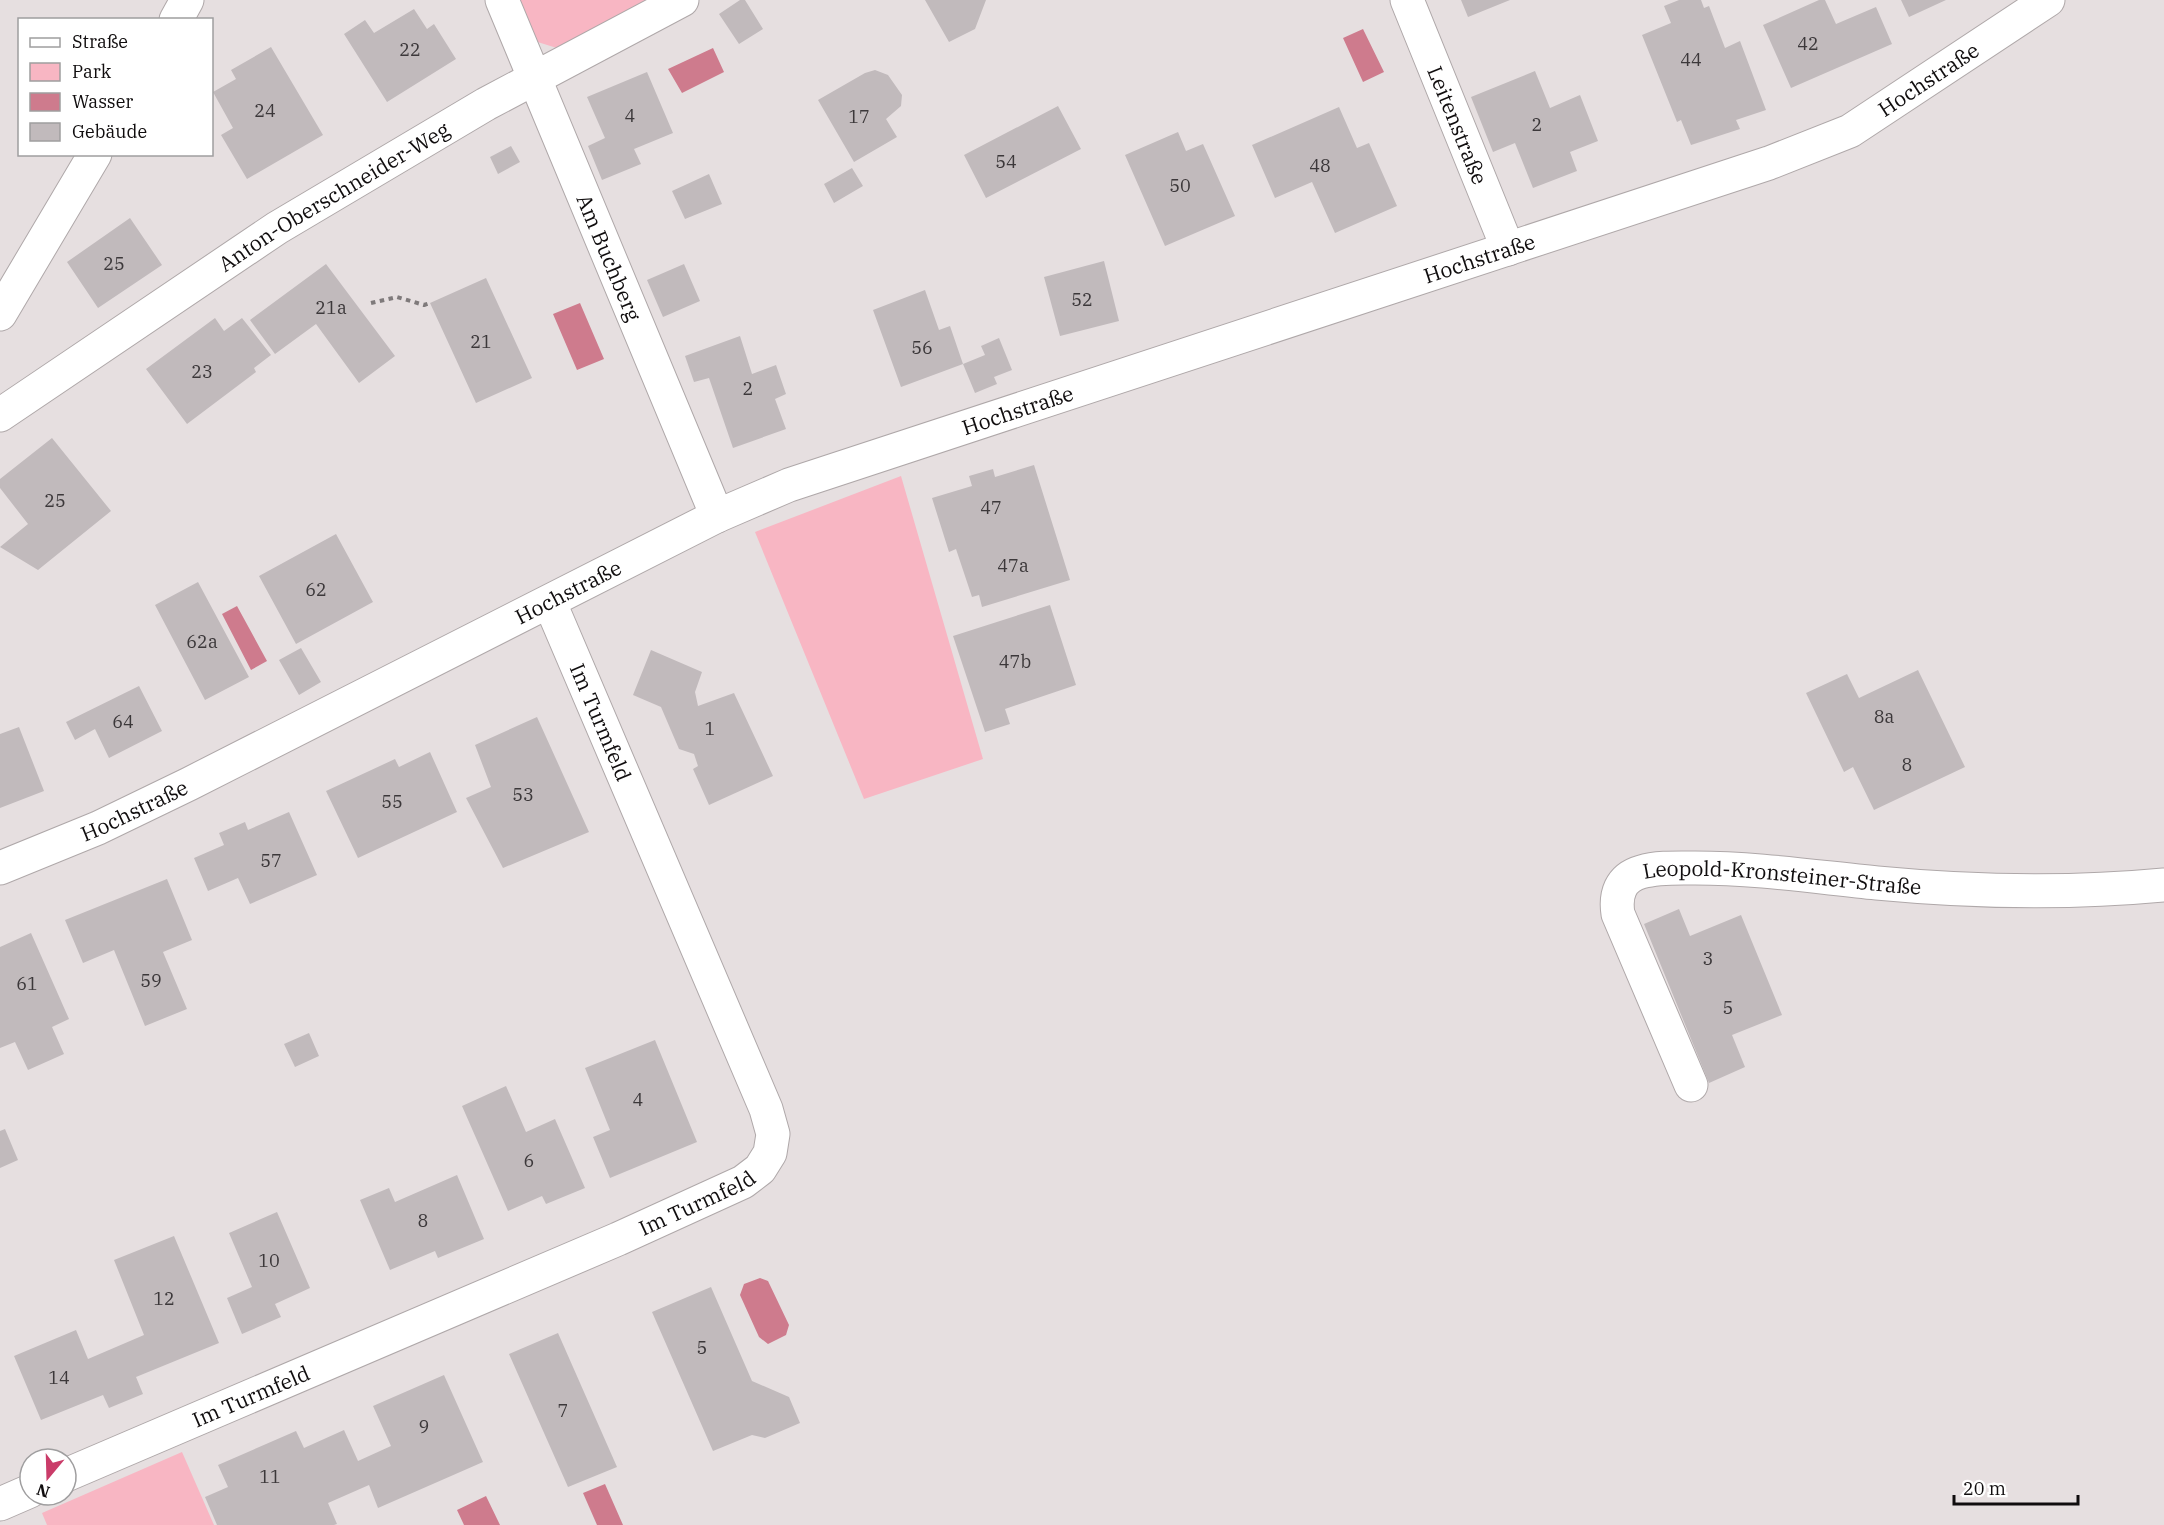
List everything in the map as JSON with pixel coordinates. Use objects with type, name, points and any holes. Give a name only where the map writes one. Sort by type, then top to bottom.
[{"type":"street","points":[[177,18],[187,0]]},
{"type":"street","name":"Am Buchberg","points":[[502,0],[717,516]]},
{"type":"street","name":"Anton-Oberschneider-Weg","points":[[0,415],[277,228],[486,104],[682,0]]},
{"type":"street","name":"Leitenstraße","points":[[1407,0],[1508,249]]},
{"type":"street","name":"Hochstraße","points":[[0,868],[98,828],[189,784],[550,603],[717,516],[800,481],[1769,163],[1850,130],[2048,0]]},
{"type":"street","points":[[0,314],[94,156]]},
{"type":"street","name":"Im Turmfeld","points":[[78,1470],[645,1228],[743,1182],[760,1169],[770,1153],[773,1134],[766,1109],[550,603]]},
{"type":"street","name":"Leopold-Kronsteiner-Straße","points":[[1691,1085],[1617,914],[1616,901],[1622,883],[1639,872],[1666,868],[1721,868],[1982,890],[2116,890],[2164,885]]},
{"type":"street","points":[[0,1504],[18,1496]]},
{"type":"path","points":[[371,303],[397,297],[424,305],[430,303]]},
{"type":"green space","points":[[513,0],[652,0],[560,49],[528,39]]},
{"type":"green space","points":[[901,476],[983,759],[864,799],[755,532]]},
{"type":"green space","points":[[182,1452],[214,1525],[47,1525],[42,1513],[56,1507],[78,1507],[78,1497]]},
{"type":"water","points":[[1363,29],[1384,72],[1363,82],[1343,38]]},
{"type":"water","points":[[713,48],[724,72],[682,93],[668,69]]},
{"type":"water","points":[[580,303],[604,359],[577,370],[553,314]]},
{"type":"water","points":[[237,606],[267,661],[251,670],[222,614]]},
{"type":"water","points":[[760,1278],[768,1281],[789,1325],[786,1335],[768,1344],[759,1337],[740,1295],[744,1284]]},
{"type":"water","points":[[605,1484],[623,1525],[597,1525],[583,1493]]},
{"type":"water","points":[[486,1496],[500,1525],[464,1525],[457,1510]]},
{"type":"building","points":[[740,0],[745,0],[763,29],[739,44],[719,14]]},
{"type":"building","points":[[925,0],[986,0],[975,29],[949,42]]},
{"type":"building","points":[[1461,0],[1510,0],[1468,17]]},
{"type":"building","points":[[1679,0],[1701,0],[1704,8],[1709,6],[1725,48],[1740,41],[1766,110],[1736,120],[1740,129],[1691,145],[1681,120],[1677,122],[1642,35],[1671,23],[1664,6]]},
{"type":"building","points":[[1819,0],[1825,0],[1836,24],[1876,7],[1892,44],[1791,88],[1763,25]]},
{"type":"building","points":[[1901,0],[1946,0],[1909,17]]},
{"type":"building","points":[[414,9],[427,29],[434,24],[456,59],[387,102],[344,34],[365,20],[374,33]]},
{"type":"building","points":[[271,47],[323,135],[247,179],[221,135],[233,128],[213,92],[236,79],[231,70]]},
{"type":"building","points":[[875,70],[888,75],[902,95],[901,106],[886,119],[897,137],[854,162],[818,100],[865,73]]},
{"type":"building","points":[[1535,71],[1550,108],[1580,95],[1598,141],[1570,152],[1577,171],[1533,188],[1515,143],[1493,152],[1471,97]]},
{"type":"building","points":[[647,72],[673,133],[634,149],[641,164],[602,180],[588,146],[605,138],[587,97]]},
{"type":"building","points":[[1058,106],[1081,149],[986,198],[964,155]]},
{"type":"building","points":[[1339,107],[1357,148],[1369,143],[1397,206],[1335,233],[1312,182],[1275,198],[1252,145]]},
{"type":"building","points":[[1178,132],[1186,151],[1203,144],[1235,216],[1165,246],[1125,155]]},
{"type":"building","points":[[511,146],[520,162],[498,174],[490,157]]},
{"type":"building","points":[[852,168],[863,186],[834,203],[824,184]]},
{"type":"building","points":[[709,174],[722,204],[685,219],[672,191]]},
{"type":"building","points":[[130,218],[162,265],[98,308],[67,262]]},
{"type":"building","points":[[1104,261],[1119,321],[1060,336],[1044,277]]},
{"type":"building","points":[[326,264],[395,356],[359,383],[316,324],[275,354],[250,320]]},
{"type":"building","points":[[684,264],[700,301],[663,317],[647,280]]},
{"type":"building","points":[[486,278],[532,378],[476,403],[430,303]]},
{"type":"building","points":[[925,290],[939,330],[950,326],[963,364],[901,387],[873,310]]},
{"type":"building","points":[[215,318],[224,331],[242,318],[271,355],[254,368],[256,372],[187,424],[146,369]]},
{"type":"building","points":[[740,336],[752,374],[776,365],[786,394],[775,399],[786,429],[733,448],[709,378],[694,382],[685,356]]},
{"type":"building","points":[[999,338],[1012,370],[994,377],[997,384],[975,393],[963,364],[985,355],[981,346]]},
{"type":"building","points":[[52,438],[111,511],[38,570],[0,547],[28,524],[0,488],[0,479]]},
{"type":"building","points":[[1034,465],[1070,580],[982,607],[979,595],[972,597],[956,549],[949,552],[932,498],[972,486],[969,476],[993,469],[995,477]]},
{"type":"building","points":[[336,534],[373,602],[296,644],[259,576]]},
{"type":"building","points":[[198,582],[249,677],[205,700],[155,605]]},
{"type":"building","points":[[1050,605],[1076,685],[1005,709],[1010,724],[985,732],[953,636]]},
{"type":"building","points":[[301,648],[321,682],[299,695],[279,660]]},
{"type":"building","points":[[651,650],[702,672],[695,692],[698,706],[734,693],[773,776],[709,805],[693,769],[698,766],[694,754],[679,749],[661,707],[633,695]]},
{"type":"building","points":[[1918,670],[1965,767],[1874,810],[1853,767],[1844,772],[1806,693],[1847,674],[1859,698]]},
{"type":"building","points":[[139,686],[162,731],[109,758],[95,729],[75,740],[66,722]]},
{"type":"building","points":[[537,717],[589,832],[503,868],[466,798],[491,787],[475,745]]},
{"type":"building","points":[[19,727],[44,791],[0,808],[0,734]]},
{"type":"building","points":[[430,752],[457,812],[358,858],[326,791],[395,759],[399,767]]},
{"type":"building","points":[[289,812],[317,875],[250,904],[238,878],[208,891],[194,858],[224,845],[219,833],[245,822],[248,830]]},
{"type":"building","points":[[167,879],[192,940],[163,952],[187,1009],[145,1026],[114,950],[83,963],[65,920]]},
{"type":"building","points":[[1679,909],[1690,936],[1741,915],[1782,1015],[1732,1035],[1745,1067],[1709,1083],[1644,924]]},
{"type":"building","points":[[31,933],[69,1019],[52,1027],[64,1054],[28,1070],[15,1042],[0,1048],[0,947]]},
{"type":"building","points":[[309,1033],[319,1056],[295,1067],[284,1044]]},
{"type":"building","points":[[655,1040],[697,1142],[610,1178],[593,1137],[610,1130],[585,1068]]},
{"type":"building","points":[[506,1086],[526,1132],[555,1119],[585,1188],[546,1204],[542,1196],[508,1211],[462,1106]]},
{"type":"building","points":[[5,1129],[18,1160],[0,1168],[0,1131]]},
{"type":"building","points":[[457,1175],[484,1239],[438,1258],[435,1251],[390,1270],[360,1200],[389,1188],[395,1202]]},
{"type":"building","points":[[277,1212],[310,1288],[275,1304],[281,1317],[242,1334],[227,1298],[252,1287],[229,1233]]},
{"type":"building","points":[[174,1236],[219,1343],[136,1377],[143,1394],[109,1408],[103,1395],[41,1420],[14,1356],[76,1330],[88,1359],[144,1335],[114,1260]]},
{"type":"building","points":[[711,1287],[752,1381],[789,1397],[800,1423],[765,1438],[752,1435],[713,1451],[652,1312]]},
{"type":"building","points":[[558,1333],[617,1467],[568,1487],[509,1354]]},
{"type":"building","points":[[444,1375],[483,1462],[378,1508],[369,1485],[328,1503],[337,1524],[334,1525],[217,1525],[205,1497],[228,1487],[218,1465],[296,1431],[304,1448],[344,1430],[358,1461],[391,1446],[373,1406]]}]
